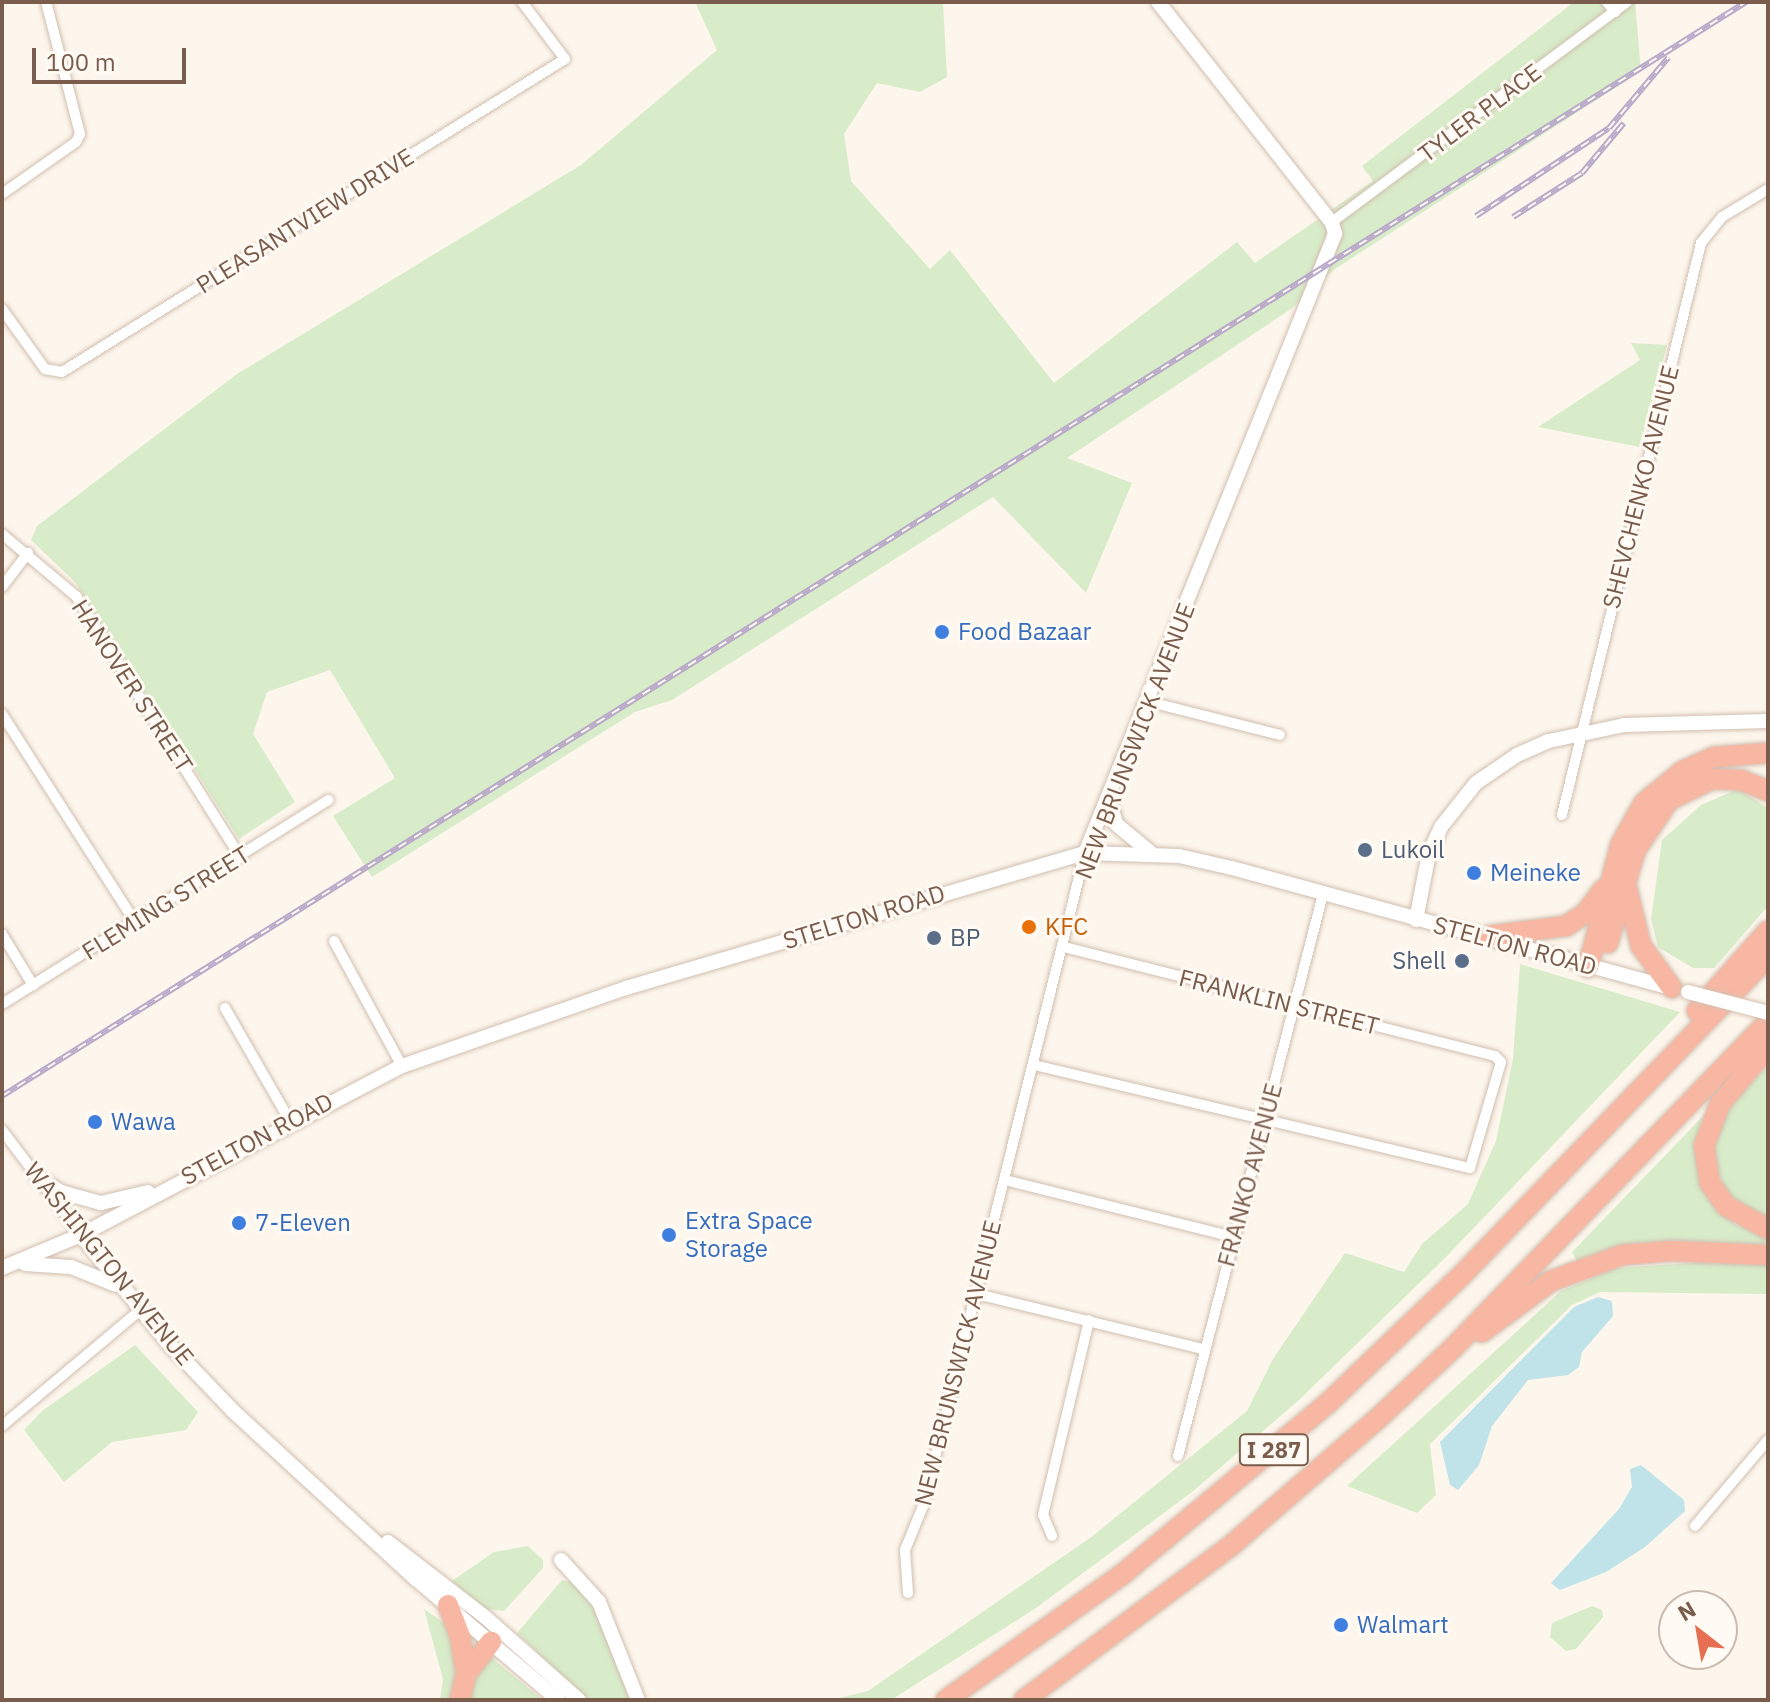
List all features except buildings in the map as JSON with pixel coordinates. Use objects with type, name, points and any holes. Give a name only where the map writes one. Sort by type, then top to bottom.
[{"type":"highway","points":[[1595,968],[1635,816],[1669,780],[1714,757],[1768,753]]},
{"type":"highway","points":[[1489,936],[1566,926],[1593,906],[1619,880],[1649,824],[1683,790],[1726,778],[1768,791]]},
{"type":"highway","points":[[1619,880],[1635,932],[1680,990]]},
{"type":"highway","points":[[1669,1061],[1671,1041],[1768,931]]},
{"type":"highway","name":"I 287","points":[[946,1700],[1124,1573],[1328,1403],[1459,1278],[1768,957]]},
{"type":"highway","name":"I 287","points":[[1024,1700],[1233,1544],[1453,1348],[1768,1022]]},
{"type":"highway","points":[[1768,1047],[1715,1112],[1704,1159],[1710,1183],[1726,1206],[1768,1229]]},
{"type":"highway","points":[[1453,1348],[1490,1328],[1551,1281],[1584,1266],[1622,1255],[1671,1251],[1768,1255]]},
{"type":"highway","points":[[448,1605],[460,1636],[466,1674],[460,1700]]},
{"type":"highway","points":[[466,1674],[491,1642]]},
{"type":"main road","points":[[1158,2],[1332,222]]},
{"type":"main road","name":"NEW BRUNSWICK AVENUE","points":[[1085,853],[1327,265],[1335,234],[1332,222]]},
{"type":"main road","points":[[1416,920],[1429,853],[1459,802],[1517,755],[1580,733],[1661,722],[1768,721]]},
{"type":"main road","points":[[1109,798],[1116,824],[1154,854]]},
{"type":"main road","name":"STELTON ROAD","points":[[2,1268],[81,1235],[290,1121],[402,1066],[626,988],[1085,853],[1154,854],[1232,868],[1768,1013]]},
{"type":"main road","points":[[37,1177],[61,1192],[101,1203],[164,1189]]},
{"type":"main road","name":"WASHINGTON AVENUE","points":[[81,1235],[140,1310],[233,1411],[558,1700]]},
{"type":"main road","points":[[20,1263],[91,1272],[126,1292]]},
{"type":"main road","name":"WASHINGTON AVENUE","points":[[361,1524],[485,1617],[579,1700]]},
{"type":"main road","points":[[561,1560],[599,1602],[638,1700]]},
{"type":"street","points":[[2,194],[76,142],[80,134],[46,2]]},
{"type":"street","name":"PLEASANTVIEW DRIVE","points":[[2,309],[45,369],[62,372],[565,59],[522,2]]},
{"type":"street","points":[[1607,2],[1615,12]]},
{"type":"street","name":"TYLER PLACE","points":[[1332,222],[1627,2]]},
{"type":"street","name":"SHEVCHENKO AVENUE","points":[[1562,815],[1701,243],[1722,217],[1768,189]]},
{"type":"street","name":"HANOVER STREET","points":[[2,534],[76,596],[241,858]]},
{"type":"street","points":[[2,587],[28,553]]},
{"type":"street","points":[[1146,701],[1280,735]]},
{"type":"street","points":[[2,714],[135,922]]},
{"type":"street","name":"FLEMING STREET","points":[[2,1004],[241,858],[329,800]]},
{"type":"street","name":"NEW BRUNSWICK AVENUE","points":[[908,1593],[905,1550],[923,1506],[1085,853]]},
{"type":"street","name":"FRANKO AVENUE","points":[[1178,1456],[1203,1349],[1323,894]]},
{"type":"street","points":[[2,934],[33,985]]},
{"type":"street","points":[[334,941],[402,1066]]},
{"type":"street","name":"FRANKLIN STREET","points":[[1064,947],[1495,1056],[1501,1062],[1477,1154],[1470,1168],[1264,1123]]},
{"type":"street","points":[[225,1008],[290,1121]]},
{"type":"street","points":[[1034,1065],[1264,1123]]},
{"type":"street","name":"WASHINGTON AVENUE","points":[[2,1130],[81,1235]]},
{"type":"street","points":[[1005,1180],[1233,1237]]},
{"type":"street","points":[[977,1294],[1203,1349]]},
{"type":"street","points":[[2,1426],[140,1310]]},
{"type":"street","points":[[1052,1536],[1043,1515],[1089,1320]]},
{"type":"street","points":[[1695,1526],[1768,1440]]},
{"type":"green space","points":[[695,2],[943,2],[947,77],[920,92],[877,83],[844,134],[851,181],[930,269],[950,250],[1054,383],[1237,242],[1255,263],[1373,181],[1362,166],[1574,2],[1635,2],[1641,71],[1335,269],[1291,309],[1067,458],[1132,483],[1086,593],[993,497],[672,700],[635,712],[372,877],[333,816],[395,778],[330,670],[267,692],[253,734],[295,802],[239,839],[75,582],[31,540],[37,526],[237,374],[581,165],[717,50]]},
{"type":"green space","points":[[1631,343],[1667,345],[1640,447],[1538,427],[1640,360]]},
{"type":"green space","points":[[1738,789],[1768,808],[1768,906],[1714,968],[1693,968],[1658,947],[1651,919],[1662,840],[1701,805]]},
{"type":"green space","points":[[1520,964],[1680,1012],[1445,1258],[1299,1400],[1192,1492],[1036,1608],[891,1700],[831,1700],[868,1691],[1090,1538],[1247,1411],[1273,1359],[1345,1253],[1404,1272],[1422,1244],[1468,1204],[1496,1141],[1513,1059]]},
{"type":"green space","points":[[1768,1065],[1768,1218],[1728,1196],[1715,1164],[1714,1138],[1720,1117]]},
{"type":"green space","points":[[1703,1116],[1695,1151],[1708,1194],[1737,1226],[1768,1234],[1768,1250],[1641,1246],[1577,1261],[1572,1252]]},
{"type":"green space","points":[[1721,1261],[1768,1262],[1768,1294],[1600,1292],[1572,1305],[1430,1444],[1436,1495],[1417,1513],[1347,1486],[1561,1291],[1616,1268]]},
{"type":"green space","points":[[135,1345],[198,1412],[186,1430],[112,1442],[64,1482],[24,1430],[42,1411]]},
{"type":"green space","points":[[528,1546],[543,1560],[543,1568],[504,1611],[485,1609],[452,1581],[494,1552]]},
{"type":"green space","points":[[562,1580],[574,1582],[593,1607],[631,1700],[588,1700],[517,1633]]},
{"type":"green space","points":[[1592,1606],[1602,1610],[1603,1617],[1576,1649],[1566,1651],[1550,1637],[1552,1623]]},
{"type":"green space","points":[[424,1609],[454,1630],[459,1660],[454,1700],[440,1700],[443,1679]]},
{"type":"green space","points":[[488,1655],[543,1700],[465,1700],[472,1677]]},
{"type":"water","points":[[1598,1297],[1612,1301],[1613,1316],[1582,1352],[1579,1367],[1568,1375],[1528,1380],[1492,1426],[1479,1465],[1458,1490],[1450,1485],[1440,1442],[1574,1307]]},
{"type":"water","points":[[1641,1465],[1684,1500],[1685,1511],[1645,1547],[1606,1572],[1560,1590],[1551,1583],[1619,1509],[1632,1487],[1630,1469]]},
{"type":"railway","points":[[2,1096],[1746,2]]},
{"type":"railway","points":[[1476,216],[1609,128],[1668,58]]},
{"type":"railway","points":[[1513,217],[1582,173],[1624,123]]},
{"type":"place","name":"Food Bazaar","points":[[942,632]]},
{"type":"place","name":"Lukoil","points":[[1365,850]]},
{"type":"place","name":"Meineke","points":[[1474,873]]},
{"type":"place","name":"KFC","points":[[1029,927]]},
{"type":"place","name":"BP","points":[[934,938]]},
{"type":"place","name":"Shell","points":[[1462,961]]},
{"type":"place","name":"Wawa","points":[[95,1122]]},
{"type":"place","name":"7-Eleven","points":[[239,1223]]},
{"type":"place","name":"Extra Space Storage","points":[[669,1235]]},
{"type":"place","name":"Walmart","points":[[1341,1625]]}]
